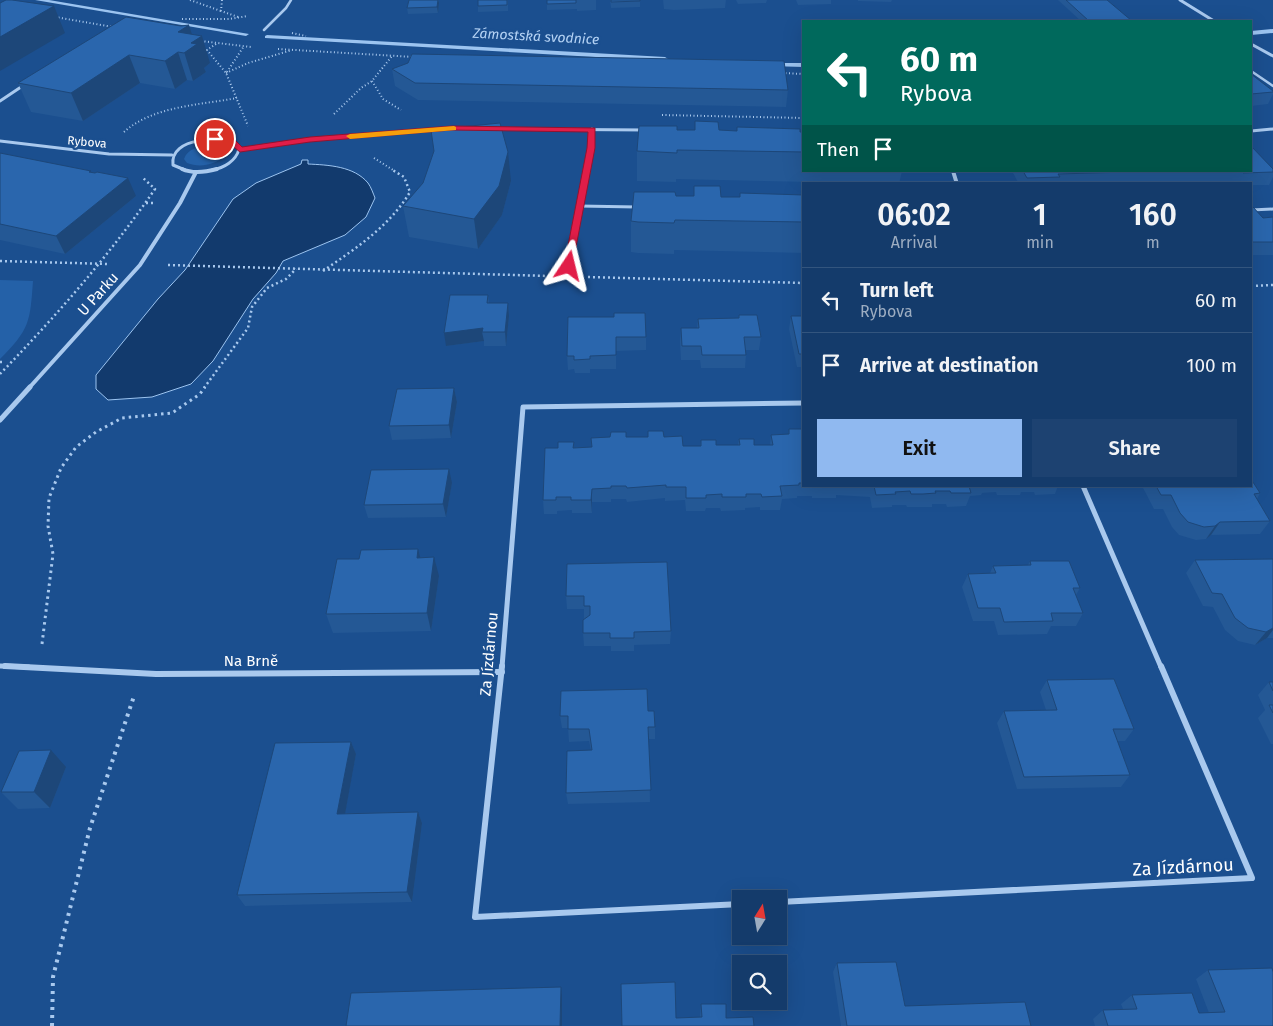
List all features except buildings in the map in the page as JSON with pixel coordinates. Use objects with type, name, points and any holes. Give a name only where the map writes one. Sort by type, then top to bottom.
[{"type":"street","points":[[1180,0],[1212,20]]},
{"type":"street","points":[[1252,45],[1273,56]]},
{"type":"street","points":[[0,100],[25,85]]},
{"type":"street","points":[[240,150],[310,140],[462,128]]},
{"type":"street","points":[[492,129],[650,130]]},
{"type":"street","points":[[1252,131],[1271,129],[1273,132]]},
{"type":"street","points":[[569,266],[591,148],[592,130]]},
{"type":"street","points":[[215,139],[232,142],[240,150],[239,155],[228,165],[213,170],[196,172],[178,169],[171,160],[172,155],[184,146],[204,140],[215,139]]},
{"type":"street","name":"Rybova","points":[[0,141],[101,153],[172,155]]},
{"type":"street","name":"U Parku","points":[[0,420],[140,265],[180,203],[196,172]]},
{"type":"street","name":"Za Jízdárnou","points":[[732,904],[475,918],[502,672],[523,408],[802,403]]},
{"type":"street","name":"Za Jízdárnou","points":[[788,902],[1252,878],[1083,487]]},
{"type":"street","name":"Na Brně","points":[[0,666],[141,673],[502,672]]},
{"type":"lane","points":[[265,29],[286,8],[291,0]]},
{"type":"lane","points":[[1252,72],[1273,86]]},
{"type":"lane","points":[[579,206],[638,207]]},
{"type":"lane","points":[[1252,210],[1273,209]]},
{"type":"path","points":[[190,0],[240,17],[265,29]]},
{"type":"path","points":[[221,11],[222,0]]},
{"type":"path","points":[[55,17],[121,28]]},
{"type":"path","points":[[182,19],[240,17]]},
{"type":"path","points":[[197,40],[216,44],[253,47]]},
{"type":"path","points":[[216,44],[207,50],[226,73],[249,129]]},
{"type":"path","points":[[226,73],[247,44]]},
{"type":"path","points":[[272,48],[421,58]]},
{"type":"path","points":[[226,73],[248,63],[296,50]]},
{"type":"path","points":[[330,119],[361,88],[372,81],[392,56]]},
{"type":"path","points":[[777,73],[802,74]]},
{"type":"path","points":[[372,81],[383,99],[404,111]]},
{"type":"path","points":[[121,138],[128,127],[152,116],[237,98]]},
{"type":"path","points":[[660,115],[802,118]]},
{"type":"path","points":[[323,271],[372,238],[402,207],[410,192],[404,177],[369,156]]},
{"type":"path","points":[[0,374],[101,264],[155,189],[136,170]]},
{"type":"path","points":[[0,261],[558,277]]},
{"type":"path","points":[[41,648],[45,634],[53,554],[48,526],[49,498],[61,468],[76,447],[96,432],[122,418],[172,413],[200,394],[248,328],[252,307],[267,288],[286,279],[296,269]]},
{"type":"path","points":[[588,277],[802,283]]},
{"type":"path","points":[[1252,286],[1273,285]]},
{"type":"path","points":[[52,1026],[53,977],[90,828],[141,673]]},
{"type":"shaded area","points":[[208,145],[223,148],[226,152],[225,156],[212,163],[202,165],[192,165],[184,159],[191,150]]},
{"type":"shaded area","points":[[302,160],[308,160],[308,164],[348,170],[362,177],[369,185],[375,198],[366,217],[345,235],[283,261],[276,273],[253,299],[213,361],[191,384],[152,397],[108,400],[96,389],[96,375],[158,299],[185,270],[233,199],[256,183],[301,164]]},
{"type":"shaded area","points":[[0,280],[33,281],[27,324],[17,340],[0,359]]},
{"type":"waterway","name":"Zámostská svodnice","points":[[38,0],[246,34]]},
{"type":"waterway","name":"Zámostská svodnice","points":[[1252,33],[1273,31]]},
{"type":"waterway","name":"Zámostská svodnice","points":[[267,37],[665,59]]},
{"type":"waterway","name":"Zámostská svodnice","points":[[771,65],[802,65]]},
{"type":"slow traffic","points":[[350,136],[454,128]]},
{"type":"route","points":[[215,139],[232,142],[240,150],[310,140],[452,128],[592,130],[591,148],[569,266]]}]
